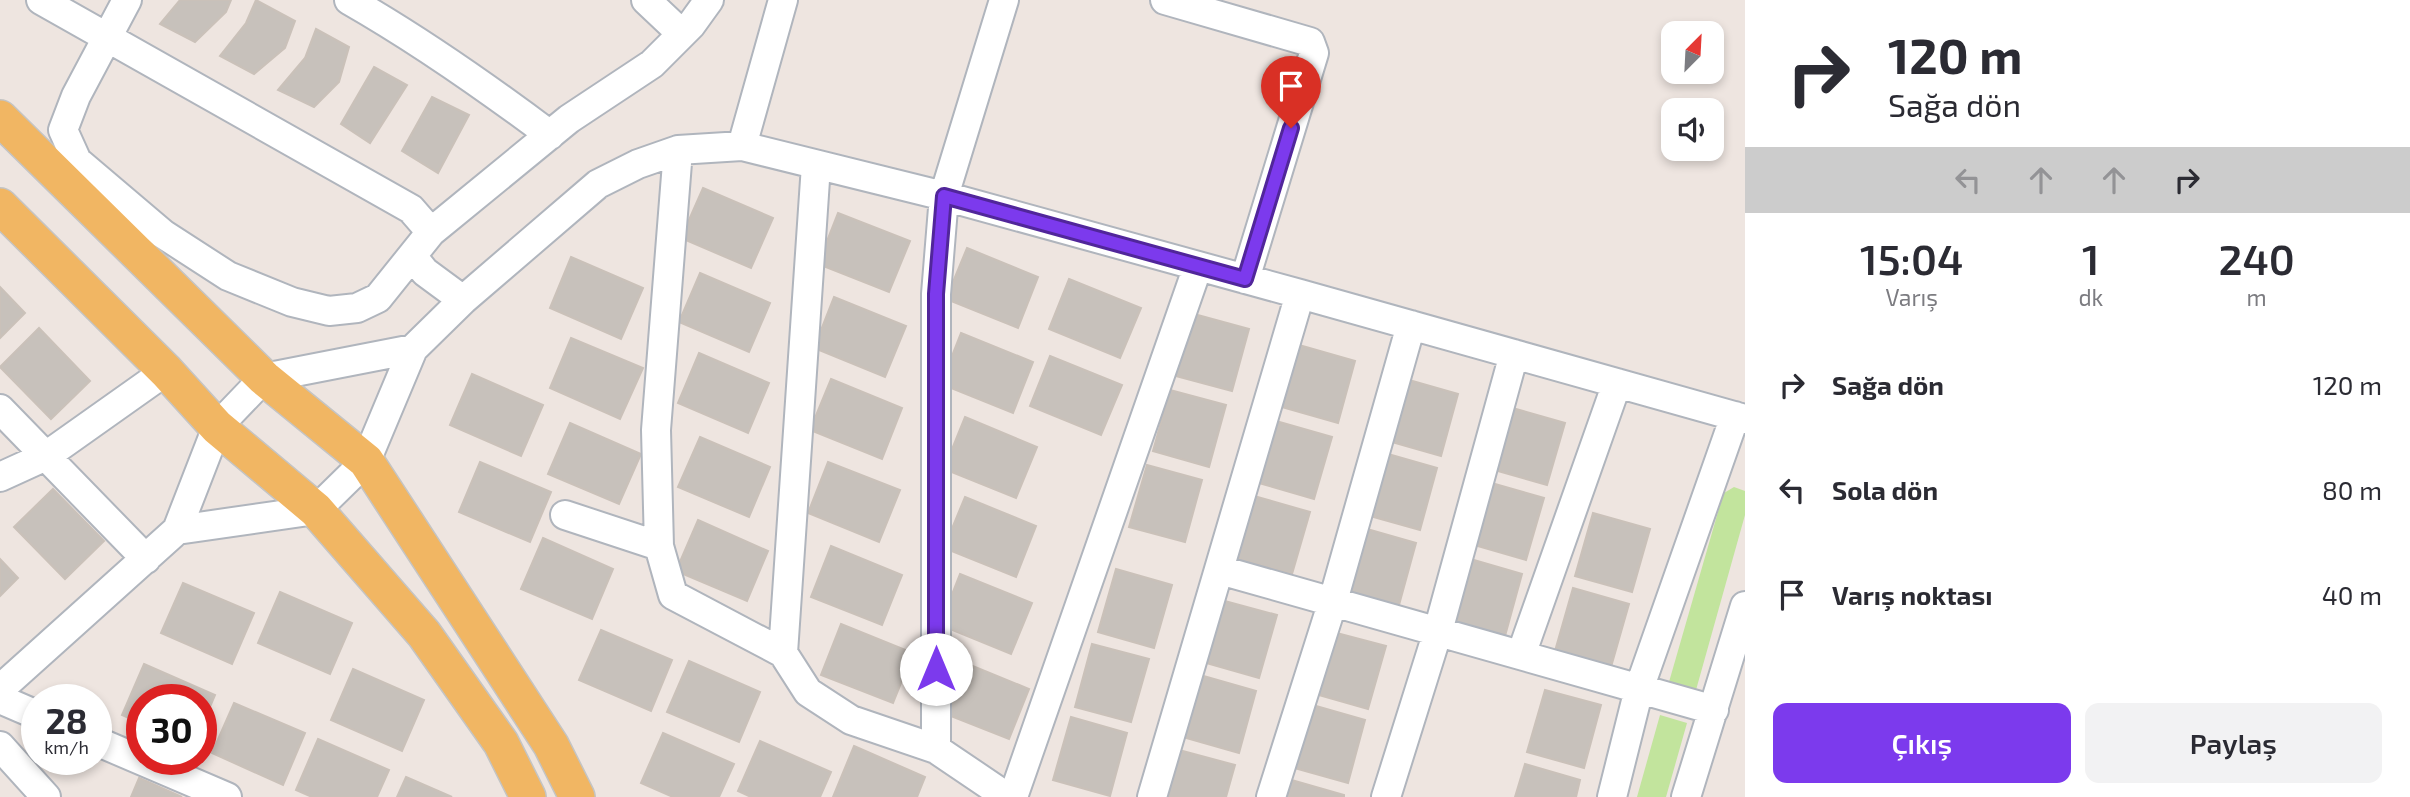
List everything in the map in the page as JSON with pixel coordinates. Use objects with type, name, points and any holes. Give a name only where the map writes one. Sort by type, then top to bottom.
[{"type":"main road","points":[[0,118],[264,378],[366,461],[551,745],[576,797]]},
{"type":"main road","points":[[0,206],[166,371],[217,427],[316,510],[424,634],[501,743],[528,797]]},
{"type":"street","points":[[41,0],[411,209],[431,232]]},
{"type":"street","points":[[127,0],[76,96],[63,130],[77,161],[163,234],[228,276],[292,302],[329,311],[357,308],[378,298],[431,232],[550,135],[652,64],[682,34],[709,0]]},
{"type":"street","points":[[349,0],[382,19],[550,135]]},
{"type":"street","points":[[646,0],[682,34]]},
{"type":"street","points":[[742,146],[783,0]]},
{"type":"street","points":[[936,749],[936,294],[944,196],[1004,0]]},
{"type":"street","points":[[1165,0],[1310,42],[1314,53],[1245,279]]},
{"type":"street","points":[[177,530],[316,510],[366,461],[413,349],[463,300],[598,184],[638,164],[678,150],[742,146],[944,196],[1740,418],[1639,689],[1612,797]]},
{"type":"street","points":[[678,150],[656,430],[659,546],[673,595],[783,653],[808,692],[851,720],[936,749],[1007,797]]},
{"type":"street","points":[[783,653],[816,165]]},
{"type":"street","points":[[412,256],[425,272],[463,300]]},
{"type":"street","points":[[1013,797],[1198,266]]},
{"type":"street","points":[[1152,797],[1300,294]]},
{"type":"street","points":[[1270,797],[1333,601],[1411,326]]},
{"type":"street","points":[[0,689],[177,530],[217,427],[264,378],[413,349]]},
{"type":"street","points":[[1386,797],[1438,631],[1514,354]]},
{"type":"street","points":[[0,477],[46,456],[166,371]]},
{"type":"street","points":[[1521,655],[1617,383]]},
{"type":"street","points":[[0,409],[146,559]]},
{"type":"street","points":[[565,515],[659,546]]},
{"type":"street","points":[[1220,570],[1714,710]]},
{"type":"street","points":[[1686,797],[1745,606]]},
{"type":"street","points":[[0,699],[21,708]]},
{"type":"street","points":[[0,746],[46,797]]},
{"type":"street","points":[[112,748],[227,797]]},
{"type":"green space","points":[[1734,487],[1745,491],[1745,515],[1696,690],[1669,682],[1722,498],[1724,493]]},
{"type":"green space","points":[[1660,715],[1687,723],[1666,797],[1637,797]]},
{"type":"building","points":[[180,0],[231,0],[226,12],[195,42],[160,24]]},
{"type":"building","points":[[256,0],[295,21],[285,48],[254,74],[220,56],[246,23]]},
{"type":"building","points":[[316,29],[349,47],[339,82],[314,107],[278,90],[305,58]]},
{"type":"building","points":[[374,67],[407,85],[370,143],[341,124]]},
{"type":"building","points":[[432,97],[469,115],[438,173],[402,151]]},
{"type":"building","points":[[703,188],[773,218],[751,268],[681,238]]},
{"type":"building","points":[[838,213],[910,241],[889,292],[818,264]]},
{"type":"building","points":[[967,248],[1038,277],[1018,328],[946,299]]},
{"type":"building","points":[[571,257],[643,288],[621,339],[550,308]]},
{"type":"building","points":[[700,273],[770,303],[749,352],[679,322]]},
{"type":"building","points":[[1069,279],[1141,308],[1120,358],[1049,329]]},
{"type":"building","points":[[0,287],[25,313],[0,338]]},
{"type":"building","points":[[834,297],[906,326],[885,377],[814,348]]},
{"type":"building","points":[[1194,314],[1249,329],[1232,391],[1176,376]]},
{"type":"building","points":[[39,328],[90,381],[51,419],[0,367]]},
{"type":"building","points":[[961,333],[1033,362],[1013,413],[941,384]]},
{"type":"building","points":[[571,338],[643,368],[620,419],[550,388]]},
{"type":"building","points":[[1299,345],[1355,361],[1338,423],[1282,407]]},
{"type":"building","points":[[699,353],[769,383],[748,433],[678,403]]},
{"type":"building","points":[[1050,356],[1122,385],[1101,435],[1030,406]]},
{"type":"building","points":[[472,374],[543,405],[521,456],[450,425]]},
{"type":"building","points":[[1402,378],[1458,394],[1441,456],[1385,440]]},
{"type":"building","points":[[831,379],[902,408],[882,459],[810,430]]},
{"type":"building","points":[[1170,390],[1226,405],[1209,467],[1153,451]]},
{"type":"building","points":[[1509,407],[1565,423],[1547,485],[1491,469]]},
{"type":"building","points":[[965,417],[1037,447],[1016,498],[944,469]]},
{"type":"building","points":[[1276,421],[1332,437],[1314,499],[1259,483]]},
{"type":"building","points":[[570,423],[641,454],[619,504],[548,474]]},
{"type":"building","points":[[700,437],[770,467],[749,517],[678,487]]},
{"type":"building","points":[[1381,452],[1437,468],[1420,530],[1363,514]]},
{"type":"building","points":[[480,462],[551,492],[530,542],[459,512]]},
{"type":"building","points":[[828,462],[900,490],[879,542],[808,513]]},
{"type":"building","points":[[1147,465],[1202,480],[1185,542],[1129,527]]},
{"type":"building","points":[[1488,482],[1544,498],[1526,560],[1471,544]]},
{"type":"building","points":[[53,489],[104,541],[65,579],[14,527]]},
{"type":"building","points":[[1254,496],[1310,512],[1292,574],[1236,558]]},
{"type":"building","points":[[965,497],[1036,526],[1016,577],[944,548]]},
{"type":"building","points":[[1593,513],[1650,529],[1632,592],[1575,576]]},
{"type":"building","points":[[698,520],[768,551],[747,601],[676,571]]},
{"type":"building","points":[[1360,527],[1416,543],[1399,605],[1343,590]]},
{"type":"building","points":[[543,538],[613,569],[592,619],[521,589]]},
{"type":"building","points":[[831,546],[902,575],[882,625],[811,597]]},
{"type":"building","points":[[1467,558],[1522,574],[1505,636],[1449,620]]},
{"type":"building","points":[[0,559],[18,578],[0,596]]},
{"type":"building","points":[[1116,569],[1172,585],[1154,648],[1098,632]]},
{"type":"building","points":[[960,574],[1032,603],[1011,654],[940,625]]},
{"type":"building","points":[[183,583],[254,613],[232,664],[161,633]]},
{"type":"building","points":[[1573,588],[1629,604],[1611,667],[1555,651]]},
{"type":"building","points":[[280,592],[352,623],[330,674],[258,643]]},
{"type":"building","points":[[1221,600],[1277,615],[1259,678],[1203,662]]},
{"type":"building","points":[[841,624],[913,653],[893,703],[821,675]]},
{"type":"building","points":[[601,630],[672,660],[651,711],[579,680]]},
{"type":"building","points":[[1329,631],[1386,646],[1368,709],[1312,693]]},
{"type":"building","points":[[1092,644],[1149,659],[1131,722],[1075,707]]},
{"type":"building","points":[[958,660],[1029,689],[1009,739],[938,711]]},
{"type":"building","points":[[689,661],[760,692],[739,742],[667,712]]},
{"type":"building","points":[[144,664],[190,684],[135,684]]},
{"type":"building","points":[[353,669],[424,700],[402,751],[331,720]]},
{"type":"building","points":[[1200,675],[1256,691],[1239,753],[1183,737]]},
{"type":"building","points":[[1545,690],[1601,705],[1584,768],[1527,752]]},
{"type":"building","points":[[234,703],[305,733],[283,785],[217,755],[217,742]]},
{"type":"building","points":[[1309,704],[1365,720],[1348,783],[1291,767]]},
{"type":"building","points":[[1071,717],[1127,733],[1110,796],[1053,780]]},
{"type":"building","points":[[663,733],[734,764],[719,797],[673,797],[641,783]]},
{"type":"building","points":[[318,739],[389,770],[377,797],[312,797],[296,790]]},
{"type":"building","points":[[760,741],[831,772],[820,797],[751,797],[738,791]]},
{"type":"building","points":[[854,746],[925,777],[917,797],[833,797]]},
{"type":"building","points":[[1179,750],[1235,765],[1226,797],[1166,797]]},
{"type":"building","points":[[1525,764],[1580,780],[1576,797],[1515,797]]},
{"type":"building","points":[[406,777],[452,797],[397,797]]},
{"type":"building","points":[[139,778],[182,797],[131,797]]},
{"type":"building","points":[[1288,779],[1344,795],[1344,797],[1283,797]]},
{"type":"route","points":[[936,669],[936,294],[944,196],[1245,279],[1291,128]]}]
